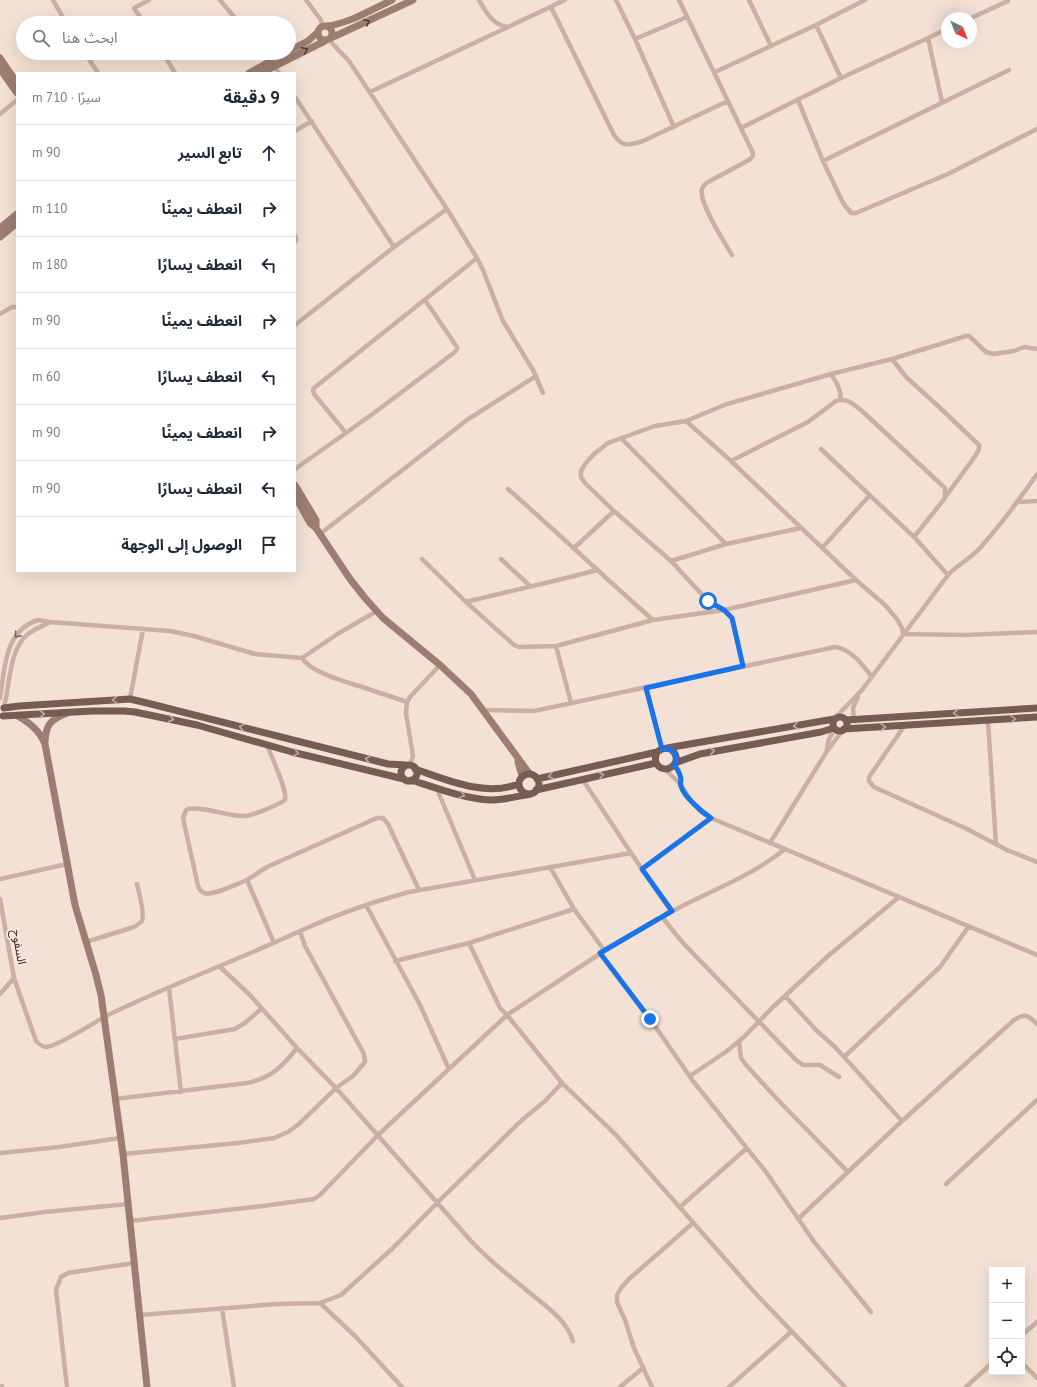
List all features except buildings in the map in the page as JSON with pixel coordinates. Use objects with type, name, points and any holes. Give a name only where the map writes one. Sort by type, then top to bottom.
[{"type":"main road","points":[[1,717],[4,712],[3,706],[130,699],[147,702],[388,764],[411,766],[447,780],[468,786],[489,789],[510,788],[518,784],[525,775],[535,776],[539,785],[533,792],[524,793],[519,788],[518,784]]},
{"type":"main road","points":[[537,779],[662,750],[842,717],[846,720],[854,720],[1037,708]]},
{"type":"main road","points":[[1,717],[92,711],[135,712],[197,725],[266,745],[407,780],[437,789],[492,800],[505,799],[656,763]]},
{"type":"main road","points":[[662,750],[655,759],[656,763],[665,770],[675,764],[700,754],[835,729],[840,731],[905,725],[1037,717]]},
{"type":"main road","points":[[835,719],[833,724],[835,729]]},
{"type":"main road","points":[[844,730],[847,726],[846,720]]},
{"type":"main road","points":[[662,750],[673,751],[675,753],[675,764]]},
{"type":"main road","points":[[407,780],[401,775],[401,770],[411,766]]},
{"type":"main road","points":[[407,780],[416,776],[411,766]]},
{"type":"street","points":[[53,0],[62,16]]},
{"type":"street","points":[[139,16],[134,8],[149,0]]},
{"type":"street","points":[[220,0],[233,16]]},
{"type":"street","points":[[306,0],[321,20],[322,28],[319,37],[328,40],[349,61],[447,209],[477,258],[503,321],[536,376],[543,393]]},
{"type":"street","points":[[296,47],[304,43],[322,28],[347,21],[392,0]]},
{"type":"street","points":[[296,55],[412,0]]},
{"type":"street","points":[[479,0],[494,21],[508,27]]},
{"type":"street","points":[[370,92],[565,0]]},
{"type":"street","points":[[616,0],[674,127]]},
{"type":"street","points":[[679,0],[715,72],[753,156],[749,160],[708,182],[702,187],[701,190],[704,204],[710,217],[732,255]]},
{"type":"street","points":[[749,0],[771,46]]},
{"type":"street","points":[[715,72],[816,25],[860,1],[865,0]]},
{"type":"street","points":[[977,15],[1008,1]]},
{"type":"street","points":[[551,7],[614,135],[623,144],[630,145],[643,141],[728,101]]},
{"type":"street","points":[[635,39],[687,17]]},
{"type":"street","points":[[816,25],[841,78]]},
{"type":"street","points":[[322,28],[332,31],[328,40]]},
{"type":"street","points":[[741,128],[841,78],[941,32]]},
{"type":"street","points":[[928,38],[942,102]]},
{"type":"street","points":[[0,58],[3,70],[16,92]]},
{"type":"street","points":[[90,60],[97,72]]},
{"type":"street","points":[[167,60],[174,72]]},
{"type":"street","points":[[251,72],[273,60]]},
{"type":"street","points":[[263,72],[286,60]]},
{"type":"street","points":[[274,66],[278,72]]},
{"type":"street","points":[[3,70],[16,82]]},
{"type":"street","points":[[823,161],[1009,70]]},
{"type":"street","points":[[296,98],[394,247]]},
{"type":"street","points":[[798,100],[823,161],[843,203],[851,213],[856,213],[948,174],[1037,129]]},
{"type":"street","points":[[0,114],[16,101]]},
{"type":"street","points":[[296,130],[312,121]]},
{"type":"street","points":[[296,323],[394,247],[447,209]]},
{"type":"street","points":[[0,228],[16,215]]},
{"type":"street","points":[[0,237],[16,224]]},
{"type":"street","points":[[346,433],[313,390],[373,340],[477,258]]},
{"type":"street","points":[[296,467],[346,433],[455,352],[457,349],[425,300]]},
{"type":"street","points":[[0,314],[12,307],[16,307]]},
{"type":"street","points":[[743,666],[732,618],[724,610],[708,601],[670,561],[585,483],[581,477],[581,470],[594,454],[608,444],[655,426],[686,421],[727,404],[831,374],[892,359],[966,336],[969,336],[986,352],[994,354],[1014,351],[1024,347],[1037,349]]},
{"type":"street","points":[[892,359],[906,377],[978,445],[979,449],[945,498],[914,537]]},
{"type":"street","points":[[831,374],[838,385],[841,396],[840,400]]},
{"type":"street","points":[[318,531],[467,420],[536,376]]},
{"type":"street","points":[[731,461],[808,422],[836,401],[849,401],[902,447],[945,488],[945,498]]},
{"type":"street","points":[[686,421],[731,461],[856,580],[885,605],[897,618],[904,634]]},
{"type":"street","points":[[622,439],[726,544]]},
{"type":"street","points":[[821,449],[914,537],[948,575]]},
{"type":"street","points":[[835,719],[862,690],[948,575],[954,568],[978,551],[1018,502],[1037,474]]},
{"type":"street","points":[[296,487],[316,520],[318,531]]},
{"type":"street","points":[[508,489],[653,620]]},
{"type":"street","points":[[822,548],[870,495]]},
{"type":"street","points":[[296,498],[310,522],[332,550],[350,579],[377,611],[440,665],[471,694],[517,758],[525,775]]},
{"type":"street","points":[[1018,502],[1037,501]]},
{"type":"street","points":[[574,548],[614,511]]},
{"type":"street","points":[[670,561],[726,544],[801,528]]},
{"type":"street","points":[[422,559],[466,602],[514,645],[519,647],[556,646],[653,620],[724,610],[856,580]]},
{"type":"street","points":[[501,559],[530,586]]},
{"type":"street","points":[[466,602],[530,586],[549,583],[597,570]]},
{"type":"street","points":[[0,698],[8,651],[13,640],[23,628],[38,620],[170,631],[183,633],[255,654],[302,658],[339,633],[377,611]]},
{"type":"street","points":[[3,706],[19,643],[32,631],[50,622]]},
{"type":"street","points":[[130,699],[144,629]]},
{"type":"street","points":[[904,634],[965,635],[1037,632]]},
{"type":"street","points":[[556,646],[571,703]]},
{"type":"street","points":[[483,710],[534,711],[835,647],[842,648],[849,653],[872,677]]},
{"type":"street","points":[[302,658],[307,665],[329,675],[406,702]]},
{"type":"street","points":[[411,766],[413,756],[406,713],[406,702],[440,665]]},
{"type":"street","points":[[646,688],[662,750]]},
{"type":"street","points":[[854,720],[853,708],[862,690]]},
{"type":"street","points":[[68,713],[54,718],[50,722],[46,731],[45,744],[75,905],[96,975],[105,1017],[123,1154],[147,1387]]},
{"type":"street","points":[[18,716],[34,727],[45,744]]},
{"type":"street","points":[[988,721],[996,844]]},
{"type":"street","points":[[905,725],[869,777],[874,788],[1037,862]]},
{"type":"street","points":[[827,751],[829,739],[835,729]]},
{"type":"street","points":[[770,843],[827,751],[844,730]]},
{"type":"street","points":[[266,745],[286,793],[285,800],[249,815],[234,816],[193,808],[186,810],[183,818],[198,886],[202,892],[210,893],[247,880],[267,868],[377,818],[383,818],[388,824],[419,890]]},
{"type":"street","points":[[675,764],[681,778],[681,785]]},
{"type":"street","points":[[665,770],[681,785],[689,798],[700,811],[711,818],[1037,955]]},
{"type":"street","points":[[583,780],[631,853],[672,911]]},
{"type":"street","points":[[437,789],[475,880]]},
{"type":"street","points":[[642,869],[711,818]]},
{"type":"street","points":[[130,1221],[263,1206],[314,1199],[320,1196],[378,1135],[506,1015],[602,952],[672,911],[714,892],[756,870],[785,850]]},
{"type":"street","points":[[14,978],[36,1041],[41,1046],[46,1047],[57,1043],[105,1017],[274,943],[300,930],[387,898],[419,890],[631,853]]},
{"type":"street","points":[[0,879],[67,864]]},
{"type":"street","points":[[550,867],[574,909],[602,952],[690,1076],[766,1172],[798,1219],[871,1312]]},
{"type":"street","points":[[247,880],[274,943]]},
{"type":"street","points":[[86,942],[134,927],[141,922],[143,916],[137,884]]},
{"type":"street","points":[[690,1076],[738,1042],[828,956],[899,897]]},
{"type":"street","name":"السفوح","points":[[0,899],[14,978],[0,994]]},
{"type":"street","points":[[366,905],[432,1029],[449,1069]]},
{"type":"street","points":[[395,961],[469,943],[574,909]]},
{"type":"street","points":[[662,917],[684,943],[796,1060],[803,1065],[820,1065],[840,1077]]},
{"type":"street","points":[[844,1057],[940,967],[969,926]]},
{"type":"street","points":[[123,1154],[274,1138],[288,1132],[299,1124],[336,1088],[360,1069],[365,1062],[364,1054],[305,946],[300,930]]},
{"type":"street","points":[[469,943],[500,1008],[562,1082],[616,1135],[757,1295],[845,1387]]},
{"type":"street","points":[[219,966],[250,995],[297,1048],[336,1088],[485,1255],[557,1316],[568,1330],[573,1341]]},
{"type":"street","points":[[169,988],[180,1092]]},
{"type":"street","points":[[785,996],[844,1057],[902,1121]]},
{"type":"street","points":[[175,1039],[235,1029],[262,1009]]},
{"type":"street","points":[[798,1219],[902,1121],[1014,1020],[1020,1016],[1026,1016],[1030,1017],[1037,1024]]},
{"type":"street","points":[[738,1042],[741,1058],[746,1066],[848,1172]]},
{"type":"street","points":[[115,1100],[258,1081],[275,1072],[297,1048]]},
{"type":"street","points":[[140,1315],[277,1304],[320,1303],[332,1299],[348,1290],[393,1248],[522,1120],[545,1101],[562,1082]]},
{"type":"street","points":[[946,1184],[1037,1100]]},
{"type":"street","points":[[0,1153],[59,1147],[120,1138]]},
{"type":"street","points":[[680,1207],[746,1148]]},
{"type":"street","points":[[0,1218],[128,1204]]},
{"type":"street","points":[[652,1387],[634,1348],[625,1320],[617,1302],[617,1295],[629,1279],[693,1223]]},
{"type":"street","points":[[67,1387],[56,1290],[61,1277],[68,1273],[134,1263]]},
{"type":"street","points":[[320,1303],[356,1337],[402,1387]]},
{"type":"street","points":[[222,1308],[234,1387]]},
{"type":"street","points":[[1025,1332],[1037,1322]]},
{"type":"street","points":[[729,1387],[792,1332]]},
{"type":"street","points":[[966,1387],[989,1366]]},
{"type":"street","points":[[1025,1367],[1037,1378]]},
{"type":"street","points":[[620,1387],[643,1368]]},
{"type":"route","points":[[650,1019],[600,953],[672,911],[642,869],[711,818],[700,811],[689,798],[681,785],[681,778],[678,769],[674,765],[676,760],[675,753],[670,749],[662,749],[646,688],[743,666],[732,618],[724,610],[708,601]]}]
